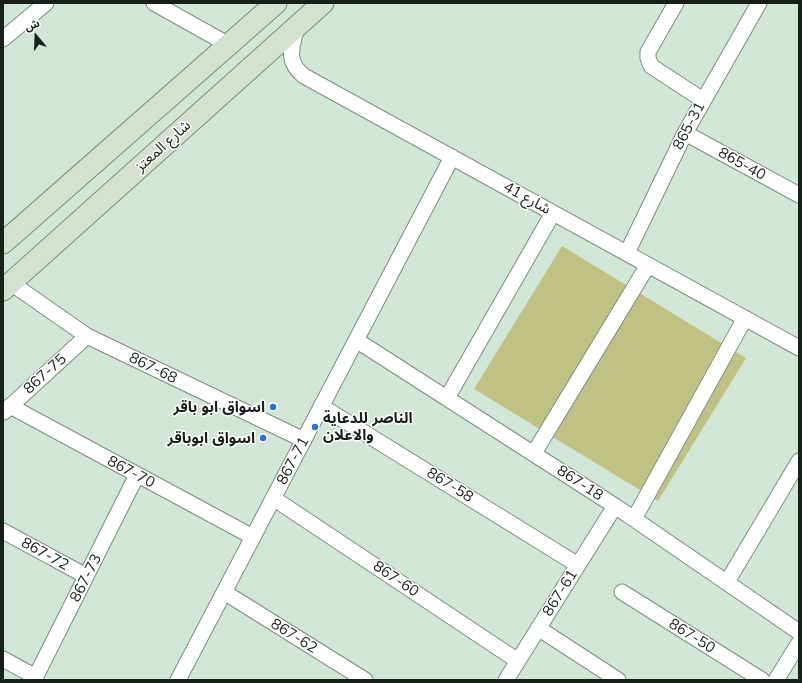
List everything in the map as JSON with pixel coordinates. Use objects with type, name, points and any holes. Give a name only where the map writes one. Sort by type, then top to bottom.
[{"type":"street","points":[[3,39],[46,3]]},
{"type":"street","points":[[154,3],[229,44]]},
{"type":"street","points":[[3,243],[276,3]]},
{"type":"street","name":"شارع المعتز","points":[[7,286],[324,3]]},
{"type":"street","points":[[676,3],[648,52],[648,58],[652,66],[704,100]]},
{"type":"street","name":"865-31","points":[[627,253],[685,132],[759,3]]},
{"type":"street","name":"شارع 41","points":[[297,26],[290,54],[296,69],[304,76],[799,348]]},
{"type":"street","name":"865-40","points":[[685,132],[799,195]]},
{"type":"street","name":"867-71","points":[[178,680],[452,157]]},
{"type":"street","points":[[447,398],[553,213]]},
{"type":"street","points":[[534,453],[648,265]]},
{"type":"street","name":"867-68","points":[[7,286],[87,336],[304,440]]},
{"type":"street","points":[[634,519],[745,318]]},
{"type":"street","name":"867-75","points":[[6,409],[87,336]]},
{"type":"street","name":"867-18","points":[[356,340],[615,506],[799,632]]},
{"type":"street","name":"867-58","points":[[321,406],[578,564]]},
{"type":"street","name":"867-70","points":[[6,409],[138,475],[253,537]]},
{"type":"street","points":[[727,582],[799,461]]},
{"type":"street","name":"867-73","points":[[35,678],[138,475]]},
{"type":"street","name":"867-60","points":[[273,498],[518,661]]},
{"type":"street","name":"867-61","points":[[506,680],[615,506]]},
{"type":"street","name":"867-72","points":[[3,531],[86,576]]},
{"type":"street","name":"867-62","points":[[224,592],[365,680]]},
{"type":"street","name":"867-50","points":[[622,592],[762,680]]},
{"type":"street","points":[[538,628],[618,680]]},
{"type":"street","points":[[776,680],[799,643]]},
{"type":"street","points":[[3,658],[35,678]]},
{"type":"green space","points":[[562,246],[746,358],[658,501],[474,389]]},
{"type":"place","name":"اسواق ابو باقر","points":[[273,407]]},
{"type":"place","name":"الناصر للدعاية والاعلان","points":[[315,427]]},
{"type":"place","name":"اسواق ابوباقر","points":[[263,438]]}]
